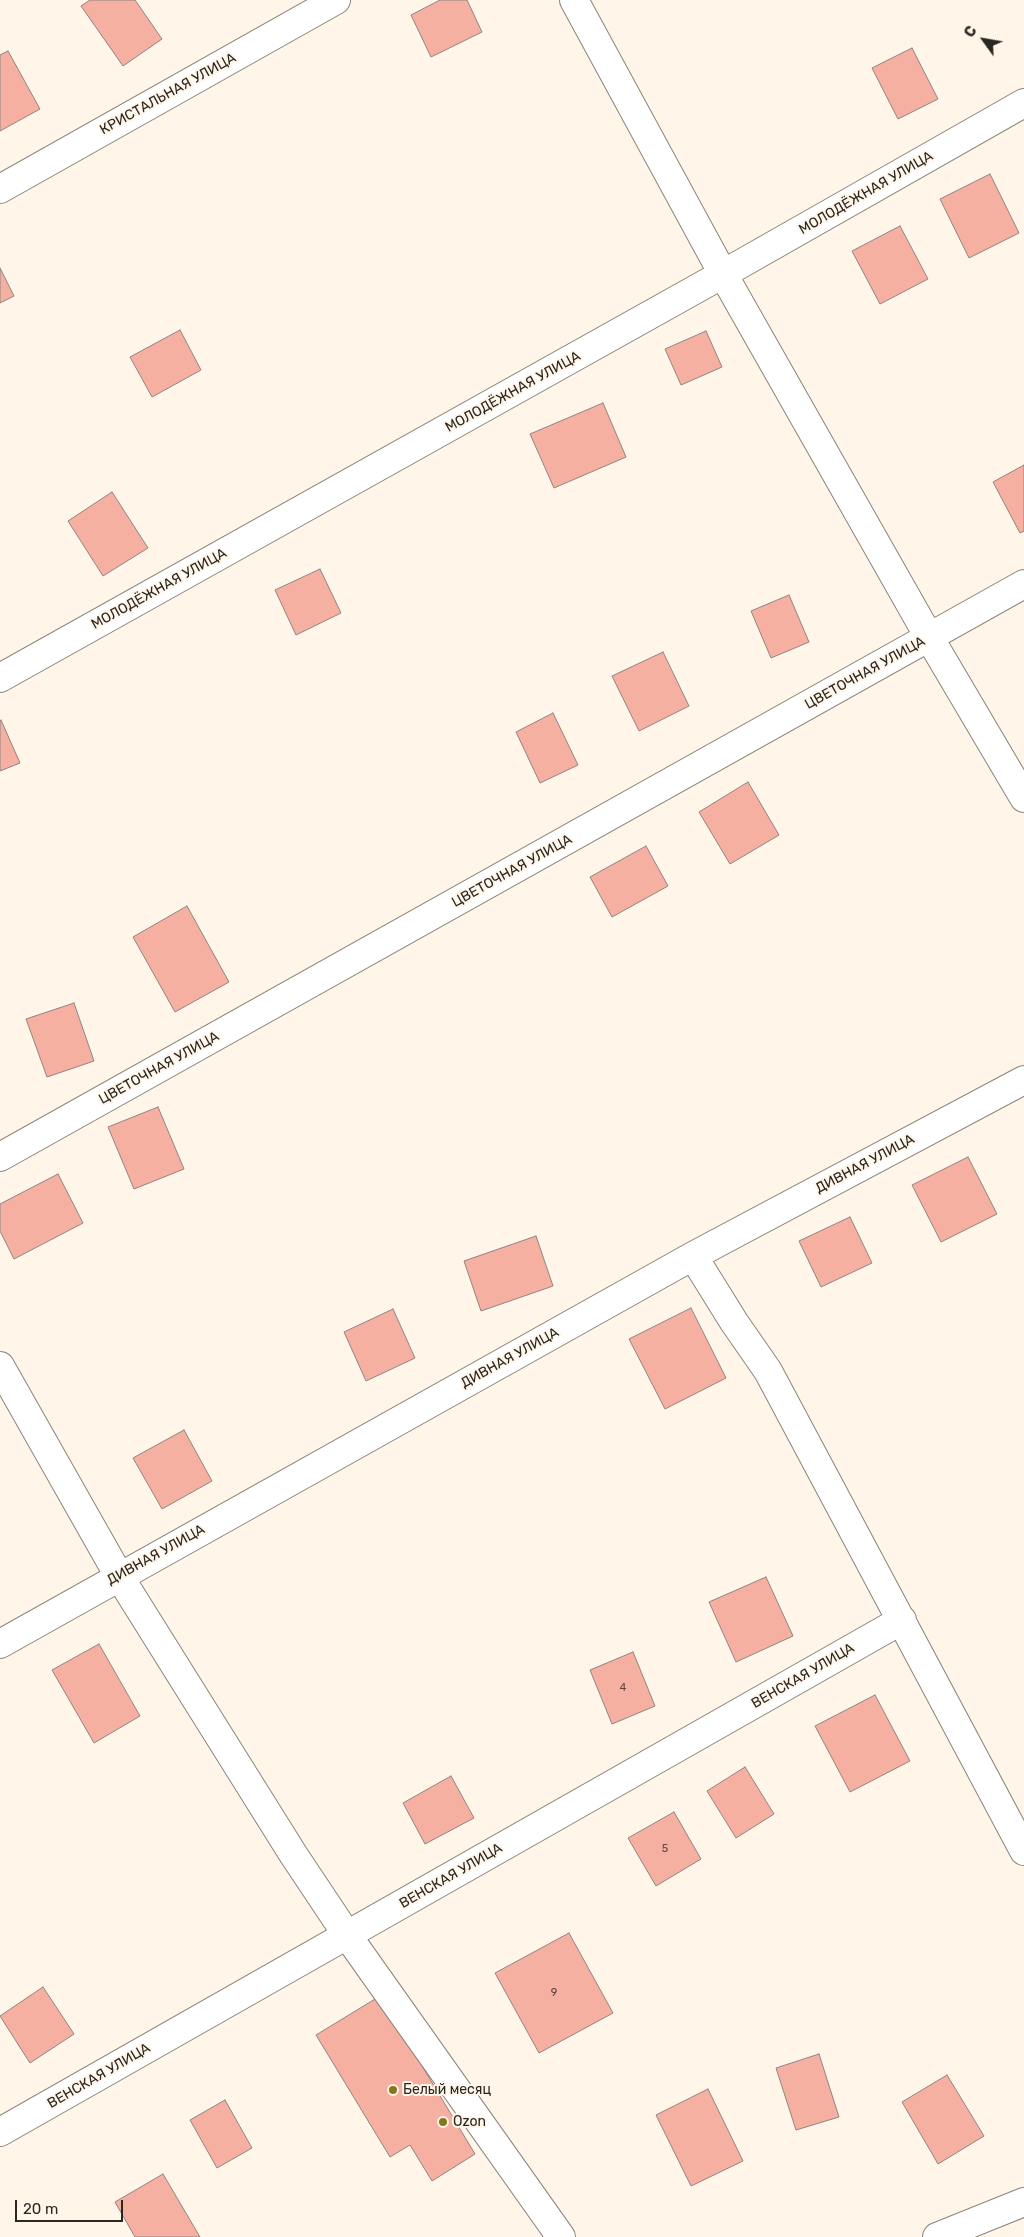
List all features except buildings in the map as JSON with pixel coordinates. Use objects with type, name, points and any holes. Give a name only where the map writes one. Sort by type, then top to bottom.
[{"type":"street","name":"КРИСТАЛЬНАЯ УЛИЦА","points":[[0,189],[336,0]]},
{"type":"street","points":[[574,0],[723,274],[929,637],[1024,798]]},
{"type":"street","name":"МОЛОДЁЖНАЯ УЛИЦА","points":[[0,678],[723,274],[1024,103]]},
{"type":"street","name":"ЦВЕТОЧНАЯ УЛИЦА","points":[[0,1157],[1024,584]]},
{"type":"street","name":"ДИВНАЯ УЛИЦА","points":[[0,1644],[693,1256],[1024,1080]]},
{"type":"street","points":[[693,1256],[768,1372],[1024,1851]]},
{"type":"street","points":[[0,1366],[119,1576],[293,1854],[347,1935],[561,2237]]},
{"type":"street","name":"ВЕНСКАЯ УЛИЦА","points":[[0,2132],[902,1620]]},
{"type":"street","points":[[937,2237],[1024,2202]]},
{"type":"place","name":"Белый месяц","points":[[393,2090]]},
{"type":"place","name":"Ozon","points":[[443,2122]]}]
